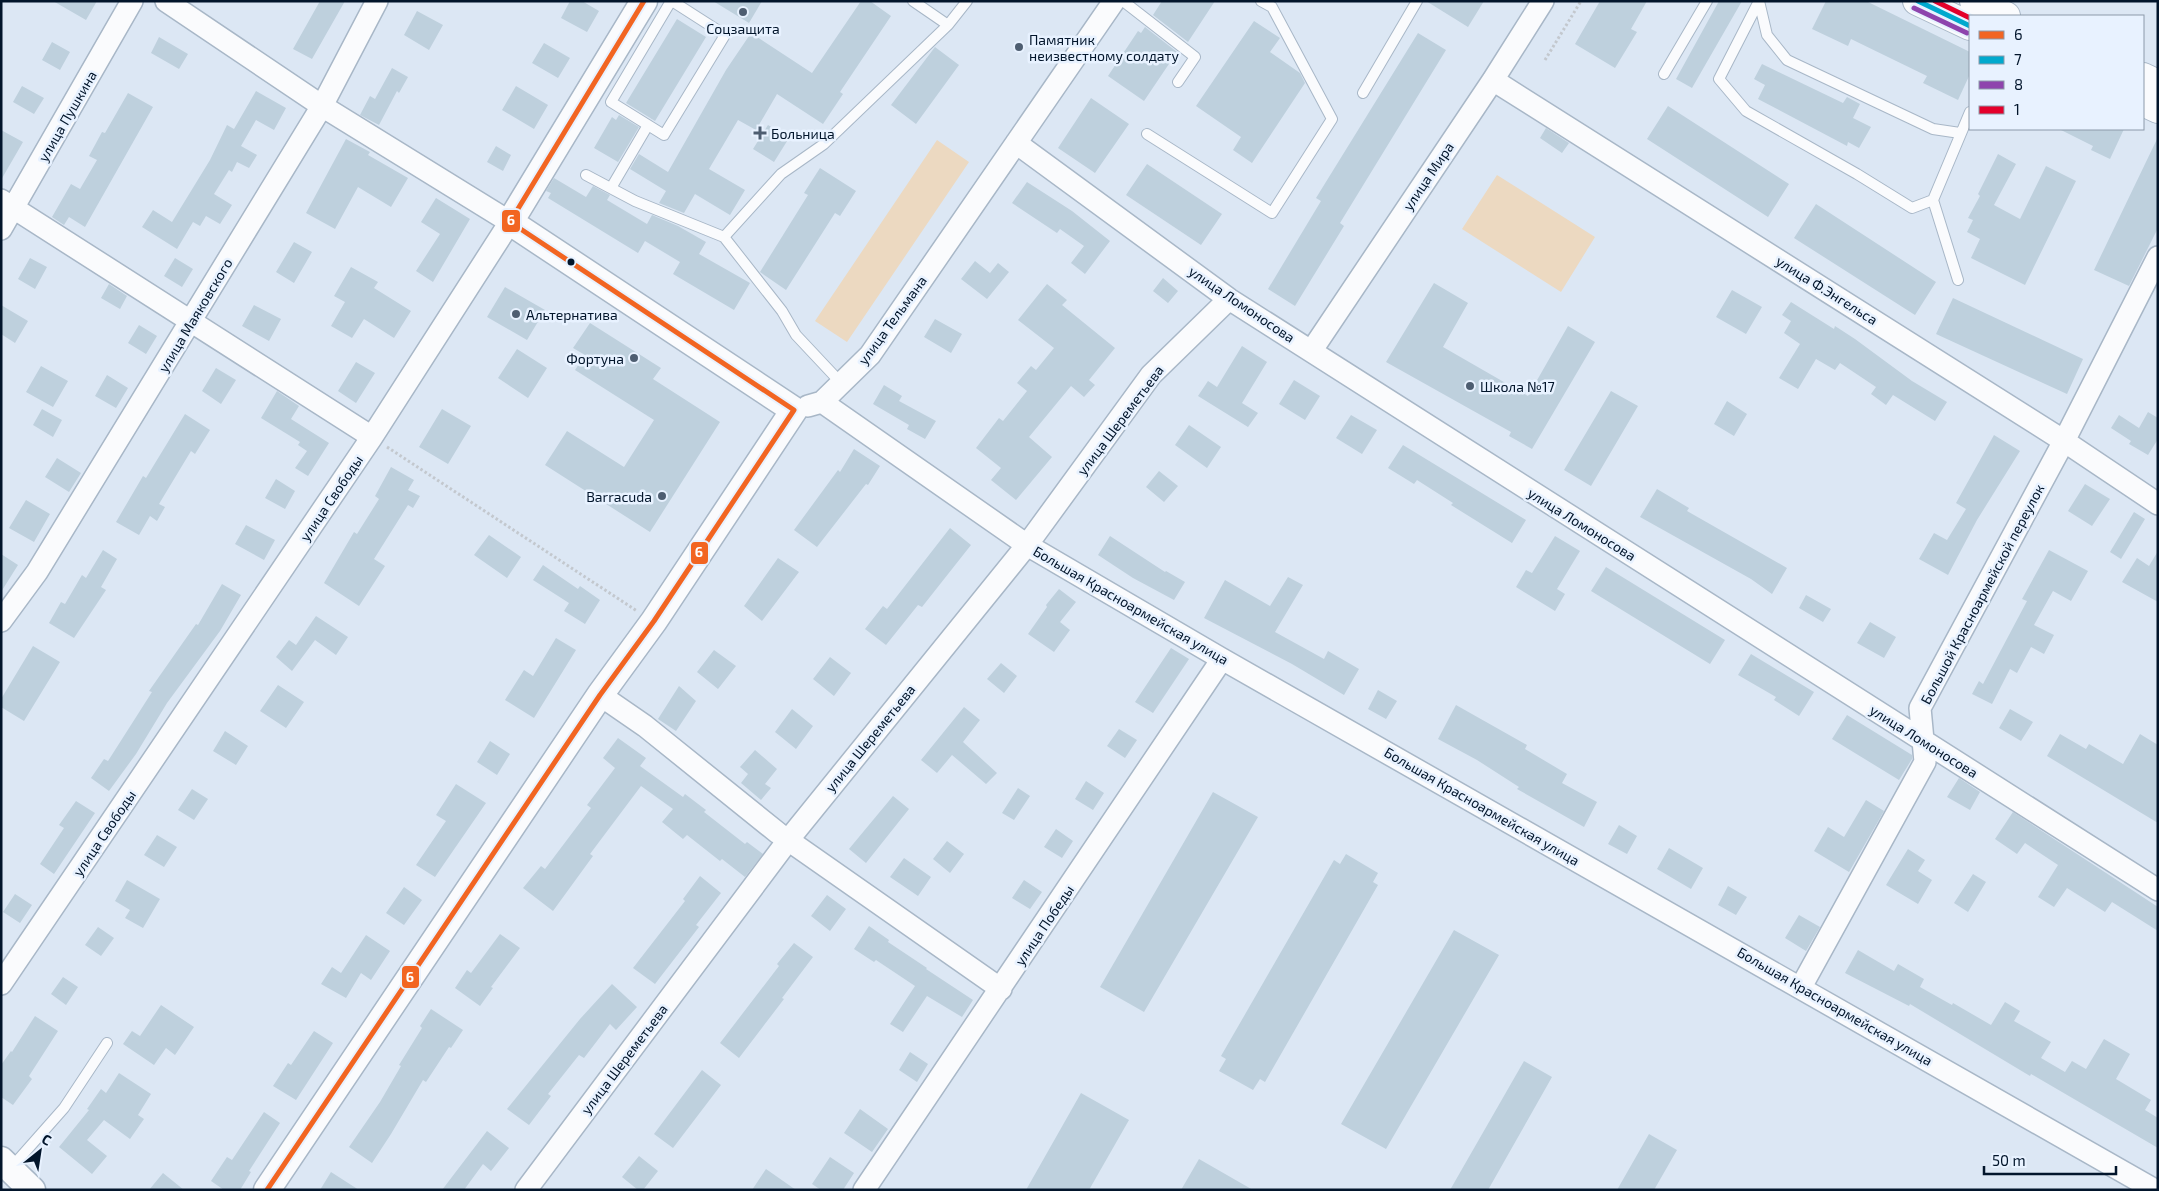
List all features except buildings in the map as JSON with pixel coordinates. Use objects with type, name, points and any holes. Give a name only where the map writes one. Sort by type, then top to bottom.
[{"type":"main road","points":[[1916,1],[1969,26]]},
{"type":"main road","points":[[1974,1],[2004,15]]},
{"type":"main road","points":[[2144,77],[2158,84]]},
{"type":"main road","points":[[2144,102],[2158,109]]},
{"type":"street","name":"улица Пушкина","points":[[1,230],[8,204],[132,1]]},
{"type":"street","points":[[166,1],[322,106],[510,222],[794,410],[654,621],[600,695],[267,1190]]},
{"type":"street","name":"улица Маяковского","points":[[1,621],[37,572],[322,106],[377,1]]},
{"type":"street","name":"улица Свободы","points":[[1,984],[372,437],[510,222],[644,1]]},
{"type":"street","name":"улица Тельмана","points":[[794,410],[822,402],[870,355],[1114,1]]},
{"type":"street","name":"улица Мира","points":[[1312,350],[1493,80],[1543,1]]},
{"type":"street","name":"улица Ф.Энгельса","points":[[1493,80],[2064,440],[2158,504]]},
{"type":"street","name":"улица Ломоносова","points":[[1016,144],[1229,299],[1312,350],[1557,509],[2158,890]]},
{"type":"street","points":[[8,204],[372,437]]},
{"type":"street","name":"Большой Красноармейской переулок","points":[[1801,986],[1925,762],[1920,708],[2064,440],[2158,257]]},
{"type":"street","name":"улица Шереметьева","points":[[526,1190],[789,839],[1027,545],[1150,376],[1229,299]]},
{"type":"street","name":"Большая Красноармейская улица","points":[[822,402],[1027,545],[1222,659],[1801,986],[2156,1190]]},
{"type":"street","name":"улица Победы","points":[[864,1190],[1222,659]]},
{"type":"street","points":[[600,695],[645,726],[778,833],[1001,989]]},
{"type":"street","points":[[6,1165],[32,1190]]},
{"type":"lane","points":[[671,1],[725,35],[664,135],[648,125],[611,102],[671,1]]},
{"type":"lane","points":[[913,1],[948,24]]},
{"type":"lane","points":[[724,237],[781,174],[824,144],[948,24],[967,1]]},
{"type":"lane","points":[[1124,1],[1195,57],[1178,82]]},
{"type":"lane","points":[[1147,134],[1272,214],[1332,119],[1272,7],[1261,1]]},
{"type":"lane","points":[[1363,93],[1417,1]]},
{"type":"lane","points":[[1664,74],[1707,1]]},
{"type":"lane","points":[[1933,200],[1912,208],[1857,174],[1746,111],[1719,79],[1759,1],[1767,35],[1787,60],[1933,129],[1960,133]]},
{"type":"lane","points":[[1958,280],[1933,200],[1969,114]]},
{"type":"lane","points":[[611,188],[648,125]]},
{"type":"lane","points":[[586,175],[635,201],[724,237],[782,311],[796,335],[842,384]]},
{"type":"lane","points":[[6,1165],[64,1108],[107,1043]]},
{"type":"path","points":[[1545,60],[1581,1]]},
{"type":"path","points":[[372,437],[654,621]]},
{"type":"shaded area","points":[[937,140],[969,162],[847,342],[815,321]]},
{"type":"shaded area","points":[[1497,175],[1595,237],[1561,292],[1462,229]]},
{"type":"transit line","name":"6","points":[[267,1190],[600,695],[654,621],[794,410],[510,222],[644,1]]},
{"type":"transit line","name":"7","points":[[1918,1],[1969,26]]},
{"type":"transit line","name":"1","points":[[1935,1],[1969,18]]},
{"type":"transit line","name":"8","points":[[1914,8],[1967,33]]},
{"type":"place","name":"Соцзащита","points":[[743,12]]},
{"type":"place","name":"Памятник неизвестному солдату","points":[[1019,47]]},
{"type":"place","name":"Больница","points":[[760,133]]},
{"type":"place","name":"Альтернатива","points":[[516,314]]},
{"type":"place","name":"Фортуна","points":[[634,358]]},
{"type":"place","name":"Школа №17","points":[[1470,386]]},
{"type":"place","name":"Barracuda","points":[[662,496]]}]
